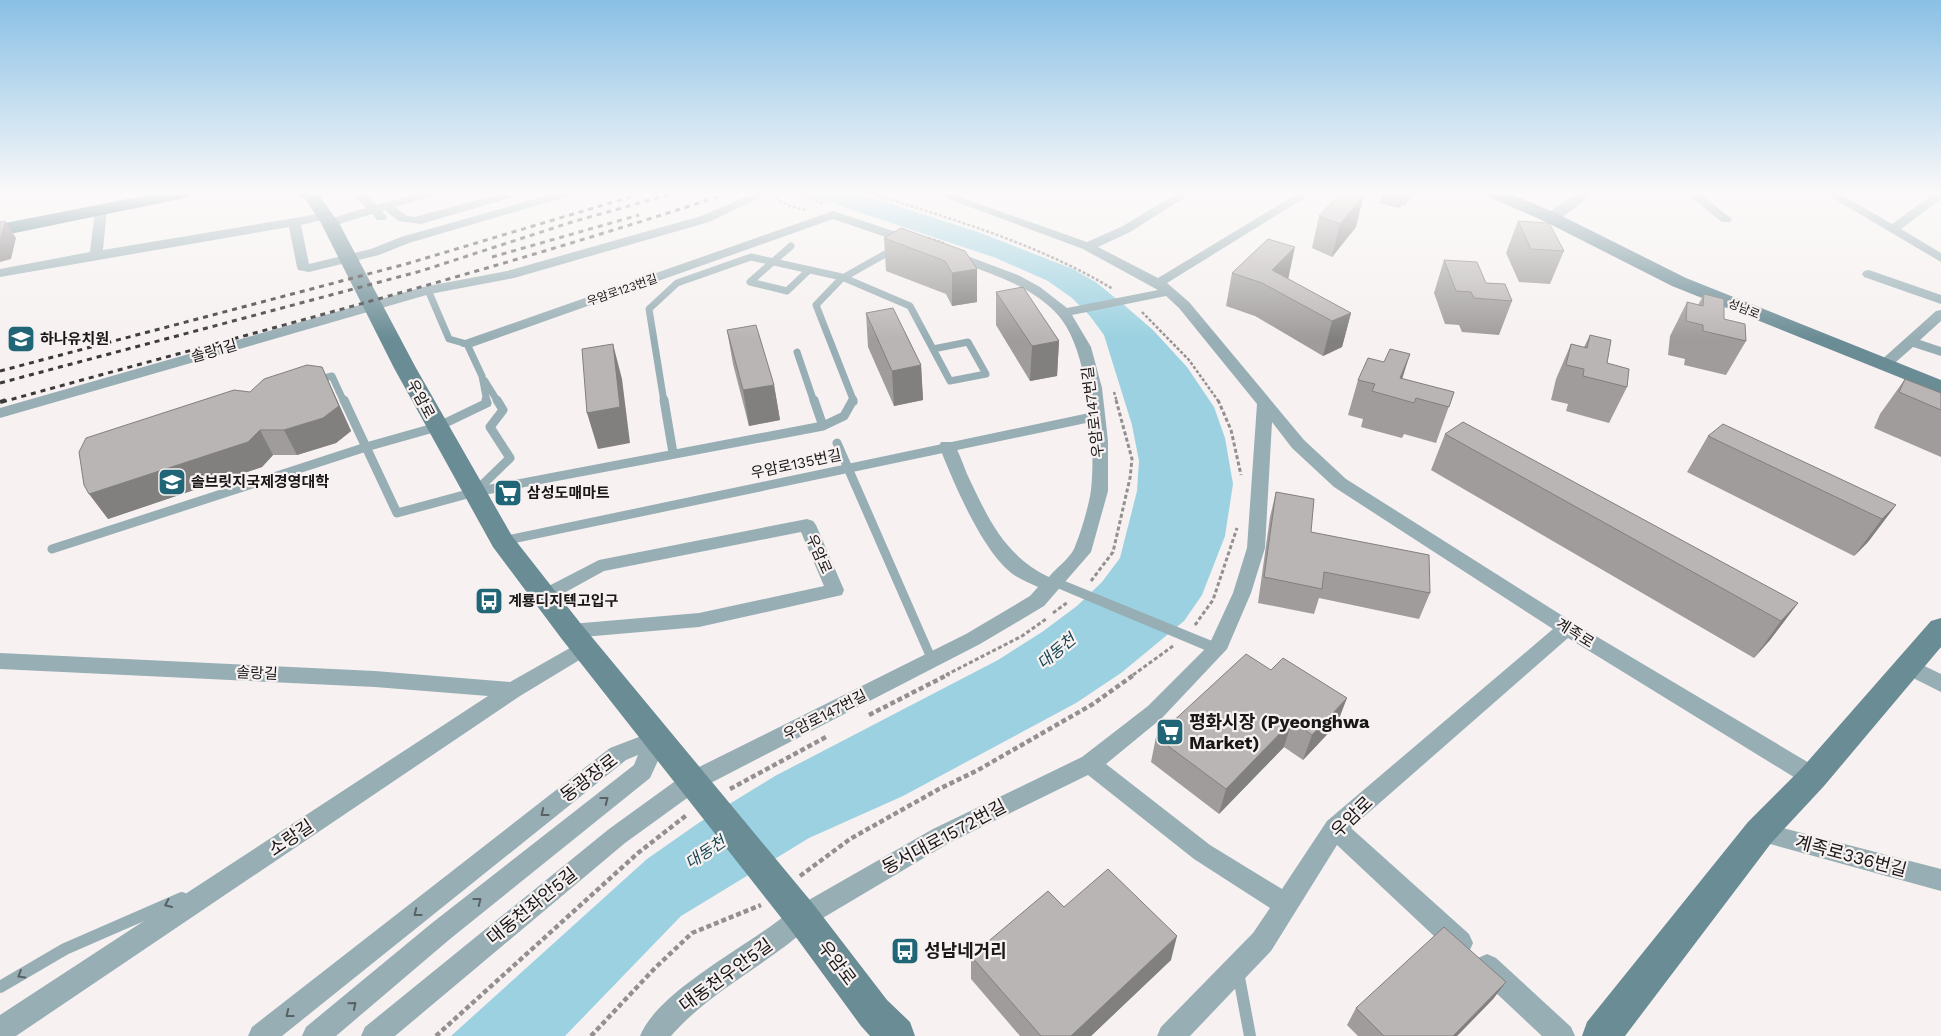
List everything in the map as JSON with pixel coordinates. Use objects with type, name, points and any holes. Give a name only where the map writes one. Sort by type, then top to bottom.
[{"type":"main road","name":"우암로","points":[[340,242],[437,428],[502,541],[544,597],[702,796],[802,917],[874,1013],[896,1036]]},
{"type":"main road","name":"성남로","points":[[1600,242],[1679,282],[1941,388]]},
{"type":"main road","points":[[1601,1036],[1760,832],[1813,777],[1941,628]]},
{"type":"street","points":[[96,256],[97,242]]},
{"type":"street","points":[[0,272],[178,242]]},
{"type":"street","points":[[298,242],[303,267],[318,266],[375,252],[399,242]]},
{"type":"street","name":"솔랑1길","points":[[0,412],[428,290],[528,270],[624,242]]},
{"type":"street","name":"우암로123번길","points":[[467,344],[748,242]]},
{"type":"street","name":"우암로147번길","points":[[702,796],[932,660],[1037,601],[1057,584],[1082,552],[1099,491],[1100,441],[1094,388],[1084,347],[1064,313],[1036,290],[1013,278],[924,242]]},
{"type":"street","name":"계족로","points":[[1077,242],[1163,287],[1184,305],[1264,405],[1298,444],[1340,483],[1566,628],[1813,777]]},
{"type":"street","points":[[1087,246],[1100,242]]},
{"type":"street","points":[[1064,313],[1163,287],[1228,242]]},
{"type":"street","points":[[1915,242],[1941,258]]},
{"type":"street","points":[[1869,274],[1941,300]]},
{"type":"street","points":[[1884,365],[1941,314]]},
{"type":"street","points":[[1910,341],[1941,352]]},
{"type":"street","name":"동서대로1572번길","points":[[802,917],[941,836],[1090,764],[1155,712],[1217,649],[1242,593],[1256,548],[1263,455],[1264,405]]},
{"type":"street","points":[[947,446],[962,483],[1005,555],[1019,569],[1217,649]]},
{"type":"street","name":"우암로","points":[[544,597],[599,566],[806,525],[835,590],[700,620],[578,639]]},
{"type":"street","name":"우암로","points":[[1170,1036],[1197,1011],[1262,942],[1335,828],[1566,628]]},
{"type":"street","name":"소랑길","points":[[0,1031],[513,690],[578,639]]},
{"type":"street","name":"솔랑길","points":[[0,661],[375,679],[513,690]]},
{"type":"street","points":[[1908,666],[1941,684]]},
{"type":"street","name":"동광장로","points":[[261,1036],[618,754],[657,739]]},
{"type":"street","name":"동광장로","points":[[315,1036],[440,931],[642,771],[657,739]]},
{"type":"street","points":[[1090,764],[1202,852],[1286,905]]},
{"type":"street","name":"대동천좌안5길","points":[[374,1036],[617,836],[702,796]]},
{"type":"street","points":[[1335,828],[1562,1036]]},
{"type":"street","name":"계족로336번길","points":[[1760,832],[1941,880]]},
{"type":"street","name":"대동천우안5길","points":[[653,1036],[680,1005],[783,934],[802,917]]},
{"type":"lane","points":[[303,384],[332,376],[397,513],[475,492],[823,426],[844,416],[854,402],[816,305],[828,287],[842,277],[929,244]]},
{"type":"lane","points":[[790,246],[750,282],[787,291],[809,270]]},
{"type":"lane","points":[[673,453],[649,309],[677,283],[751,257],[842,277],[910,306],[950,381],[986,374],[968,342],[933,349]]},
{"type":"lane","points":[[428,290],[449,340],[467,344],[482,376],[503,410],[490,427],[510,458],[475,492]]},
{"type":"lane","points":[[797,352],[823,426]]},
{"type":"lane","points":[[52,549],[366,447],[437,428],[488,403],[482,376]]},
{"type":"lane","name":"우암로135번길","points":[[502,541],[1097,416]]},
{"type":"lane","points":[[837,443],[932,660]]},
{"type":"lane","points":[[0,987],[65,950],[244,870]]},
{"type":"lane","points":[[1237,968],[1250,1036]]},
{"type":"path","points":[[1090,583],[1113,552],[1130,478],[1132,460],[1111,383]]},
{"type":"path","points":[[863,718],[1022,636],[1069,601]]},
{"type":"path","points":[[436,1036],[702,796],[828,736]]},
{"type":"water","name":"대동천","points":[[949,242],[1005,242],[1073,269],[1097,283],[1153,330],[1187,367],[1214,407],[1225,438],[1233,484],[1225,536],[1202,595],[1184,621],[1121,673],[1076,703],[903,796],[809,838],[681,916],[565,1036],[451,1036],[647,859],[700,822],[775,776],[998,660],[1042,632],[1077,606],[1102,582],[1120,558],[1137,491],[1139,461],[1132,425],[1104,335],[1090,316],[1072,298],[1048,281],[996,258]]},
{"type":"building","points":[[896,242],[941,242],[965,251],[977,269],[952,273],[945,261]]},
{"type":"building","points":[[1264,242],[1279,242],[1295,247],[1272,270],[1351,313],[1332,321],[1262,283],[1232,273]]},
{"type":"building","points":[[1528,242],[1559,242],[1564,251],[1531,249]]},
{"type":"building","points":[[1444,260],[1477,262],[1486,283],[1505,284],[1512,301],[1474,298],[1471,292],[1456,291]]},
{"type":"building","points":[[1023,287],[1059,341],[1032,346],[996,292]]},
{"type":"building","points":[[1704,294],[1724,299],[1724,319],[1745,324],[1746,341],[1703,331],[1703,325],[1686,321],[1687,302],[1703,306]]},
{"type":"building","points":[[893,308],[921,365],[892,371],[866,313]]},
{"type":"building","points":[[756,325],[774,385],[743,390],[727,330]]},
{"type":"building","points":[[1590,335],[1611,340],[1607,363],[1629,369],[1627,387],[1583,376],[1584,369],[1566,365],[1571,344],[1587,348]]},
{"type":"building","points":[[613,344],[620,407],[587,413],[582,349]]},
{"type":"building","points":[[1390,349],[1410,354],[1400,378],[1454,392],[1449,407],[1416,398],[1414,403],[1372,391],[1375,384],[1358,380],[1368,358],[1384,362]]},
{"type":"building","points":[[307,365],[322,367],[339,406],[323,418],[284,430],[260,430],[248,442],[89,494],[84,485],[79,452],[86,438],[234,390],[250,392],[264,379]]},
{"type":"building","points":[[1905,379],[1941,393],[1941,410],[1899,392]]},
{"type":"building","points":[[1463,422],[1798,603],[1781,621],[1445,434]]},
{"type":"building","points":[[1723,424],[1896,505],[1882,519],[1708,436]]},
{"type":"building","points":[[1276,492],[1314,499],[1311,532],[1429,555],[1430,593],[1324,572],[1322,589],[1264,577]]},
{"type":"building","points":[[1246,654],[1271,670],[1283,658],[1347,698],[1312,735],[1292,721],[1226,789],[1156,737]]},
{"type":"building","points":[[1108,869],[1177,936],[1071,1036],[1041,1036],[971,956],[1048,891],[1064,907]]},
{"type":"building","points":[[1444,927],[1506,982],[1453,1036],[1384,1036],[1356,1008]]},
{"type":"railway","points":[[0,371],[406,264],[478,242]]},
{"type":"railway","points":[[0,383],[421,271],[509,242]]},
{"type":"railway","points":[[492,257],[543,242]]},
{"type":"railway","points":[[2,402],[275,328],[572,242]]},
{"type":"railway","points":[[0,402],[6,400]]},
{"type":"place","name":"하나유치원","points":[[21,339]]},
{"type":"place","name":"솔브릿지국제경영대학","points":[[172,482]]},
{"type":"place","name":"삼성도매마트","points":[[508,493]]},
{"type":"place","name":"계룡디지텍고입구","points":[[489,601]]},
{"type":"place","name":"평화시장 (Pyeonghwa Market)","points":[[1170,732]]},
{"type":"place","name":"성남네거리","points":[[905,951]]}]
